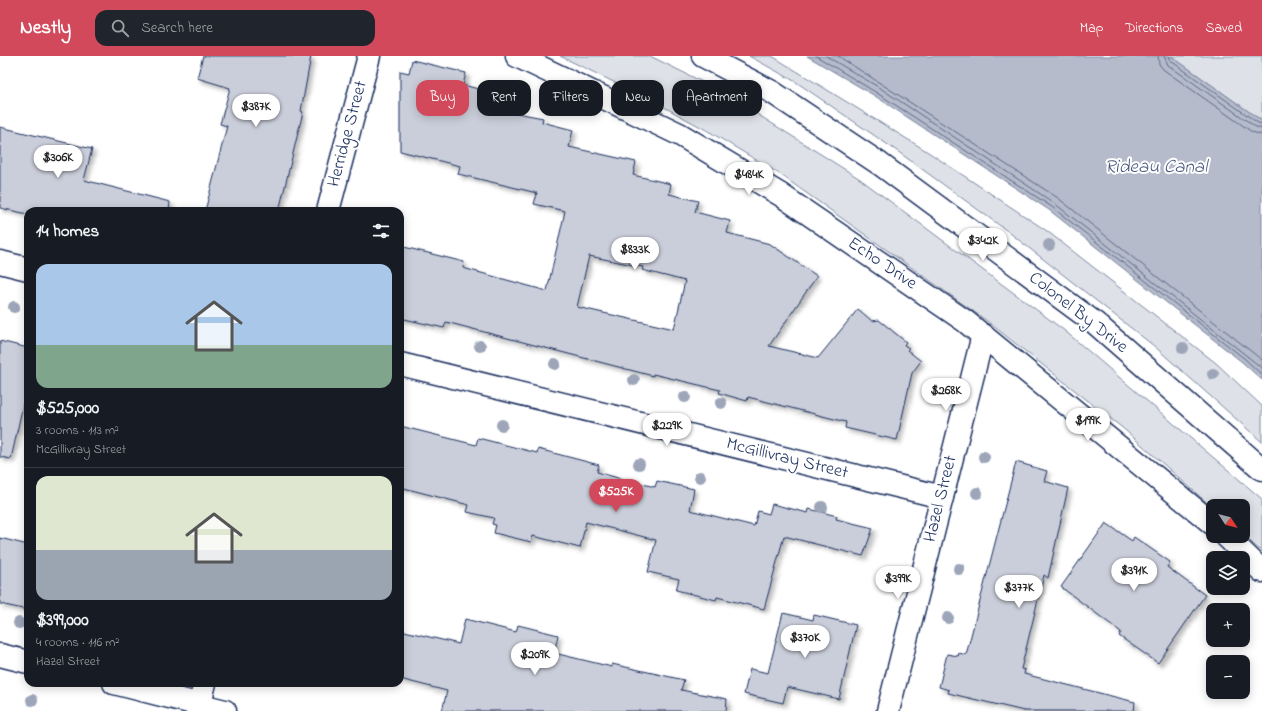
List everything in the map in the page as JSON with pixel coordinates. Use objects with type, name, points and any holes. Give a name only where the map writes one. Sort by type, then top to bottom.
[{"type":"street","name":"Herridge Street","points":[[329,207],[369,56]]},
{"type":"street","name":"Echo Drive","points":[[517,56],[678,134],[774,190],[983,334],[1206,518]]},
{"type":"street","name":"Colonel By Drive","points":[[703,56],[772,92],[880,164],[1095,323],[1262,469]]},
{"type":"street","points":[[0,262],[24,268]]},
{"type":"street","name":"Hazel Street","points":[[888,711],[983,334]]},
{"type":"street","name":"McGillivray Street","points":[[404,365],[942,497]]},
{"type":"street","points":[[1233,543],[1262,571]]},
{"type":"street","points":[[0,655],[24,661]]},
{"type":"street","points":[[128,687],[199,708],[225,711]]},
{"type":"street","points":[[199,708],[204,687]]},
{"type":"shaded area","points":[[560,56],[650,56],[699,80],[672,80],[672,111],[664,107],[664,80],[611,81]]},
{"type":"shaded area","points":[[749,56],[772,56],[925,150],[1047,231],[1216,363],[1262,406],[1262,442],[1154,346],[1006,230],[897,151],[796,82]]},
{"type":"shaded area","points":[[1171,56],[1262,56],[1262,121]]},
{"type":"shaded area","points":[[680,116],[760,116],[860,179],[1065,331],[1262,499],[1262,552],[1250,541],[1250,499],[1206,499],[1206,502],[1125,430],[987,321],[778,173]]},
{"type":"water","name":"Rideau Canal","points":[[807,56],[1171,56],[1262,121],[1262,380],[1242,362],[1049,210],[875,96]]},
{"type":"building","points":[[203,56],[311,56],[301,111],[303,112],[280,207],[206,207],[227,126],[220,124],[230,88],[197,78]]},
{"type":"building","points":[[412,60],[466,73],[464,80],[416,80],[416,116],[469,116],[469,87],[477,89],[477,116],[531,116],[543,118],[542,122],[573,130],[569,147],[636,162],[633,175],[671,184],[669,194],[698,201],[695,212],[730,221],[727,233],[770,244],[817,276],[769,346],[818,358],[858,309],[872,321],[879,320],[906,342],[904,345],[909,348],[907,350],[921,361],[912,373],[897,440],[845,428],[846,422],[748,397],[747,401],[719,393],[720,390],[653,374],[653,376],[446,322],[444,328],[404,319],[404,247],[464,262],[463,268],[547,291],[565,211],[534,204],[537,193],[458,174],[460,166],[400,151],[400,71],[409,73]],"holes":[[[589,256],[643,267],[642,270],[685,281],[674,329],[577,307]]]},
{"type":"building","points":[[0,127],[92,149],[84,180],[170,202],[169,207],[24,207],[24,213],[0,208]]},
{"type":"building","points":[[0,341],[24,347],[24,400],[11,459],[0,457]]},
{"type":"building","points":[[404,427],[476,445],[478,438],[537,453],[538,449],[599,465],[597,472],[622,479],[655,487],[657,481],[694,489],[690,510],[754,526],[758,511],[769,514],[772,504],[808,513],[809,509],[837,516],[836,519],[873,528],[863,556],[784,536],[764,609],[717,597],[716,600],[676,590],[679,579],[648,572],[656,540],[586,522],[580,548],[533,536],[531,542],[494,533],[496,525],[492,524],[494,518],[467,512],[469,505],[404,488]]},
{"type":"building","points":[[1016,462],[1047,471],[1044,481],[1068,488],[1048,578],[1044,575],[1021,669],[1025,670],[1024,674],[1135,702],[1134,711],[1024,711],[948,693],[949,690],[939,687],[947,654],[958,656],[959,653],[966,655]]},
{"type":"building","points":[[1106,523],[1132,541],[1134,537],[1170,562],[1167,567],[1205,595],[1158,663],[1119,636],[1121,632],[1061,587]]},
{"type":"building","points":[[0,538],[24,544],[24,609],[0,604]]},
{"type":"building","points":[[783,613],[813,620],[814,615],[856,625],[839,699],[787,687],[783,703],[744,694],[750,669],[768,673]]},
{"type":"building","points":[[465,619],[516,632],[518,625],[558,635],[554,653],[612,667],[612,664],[684,680],[681,690],[727,699],[726,711],[442,711],[447,691],[404,680],[404,631],[459,644]]}]
